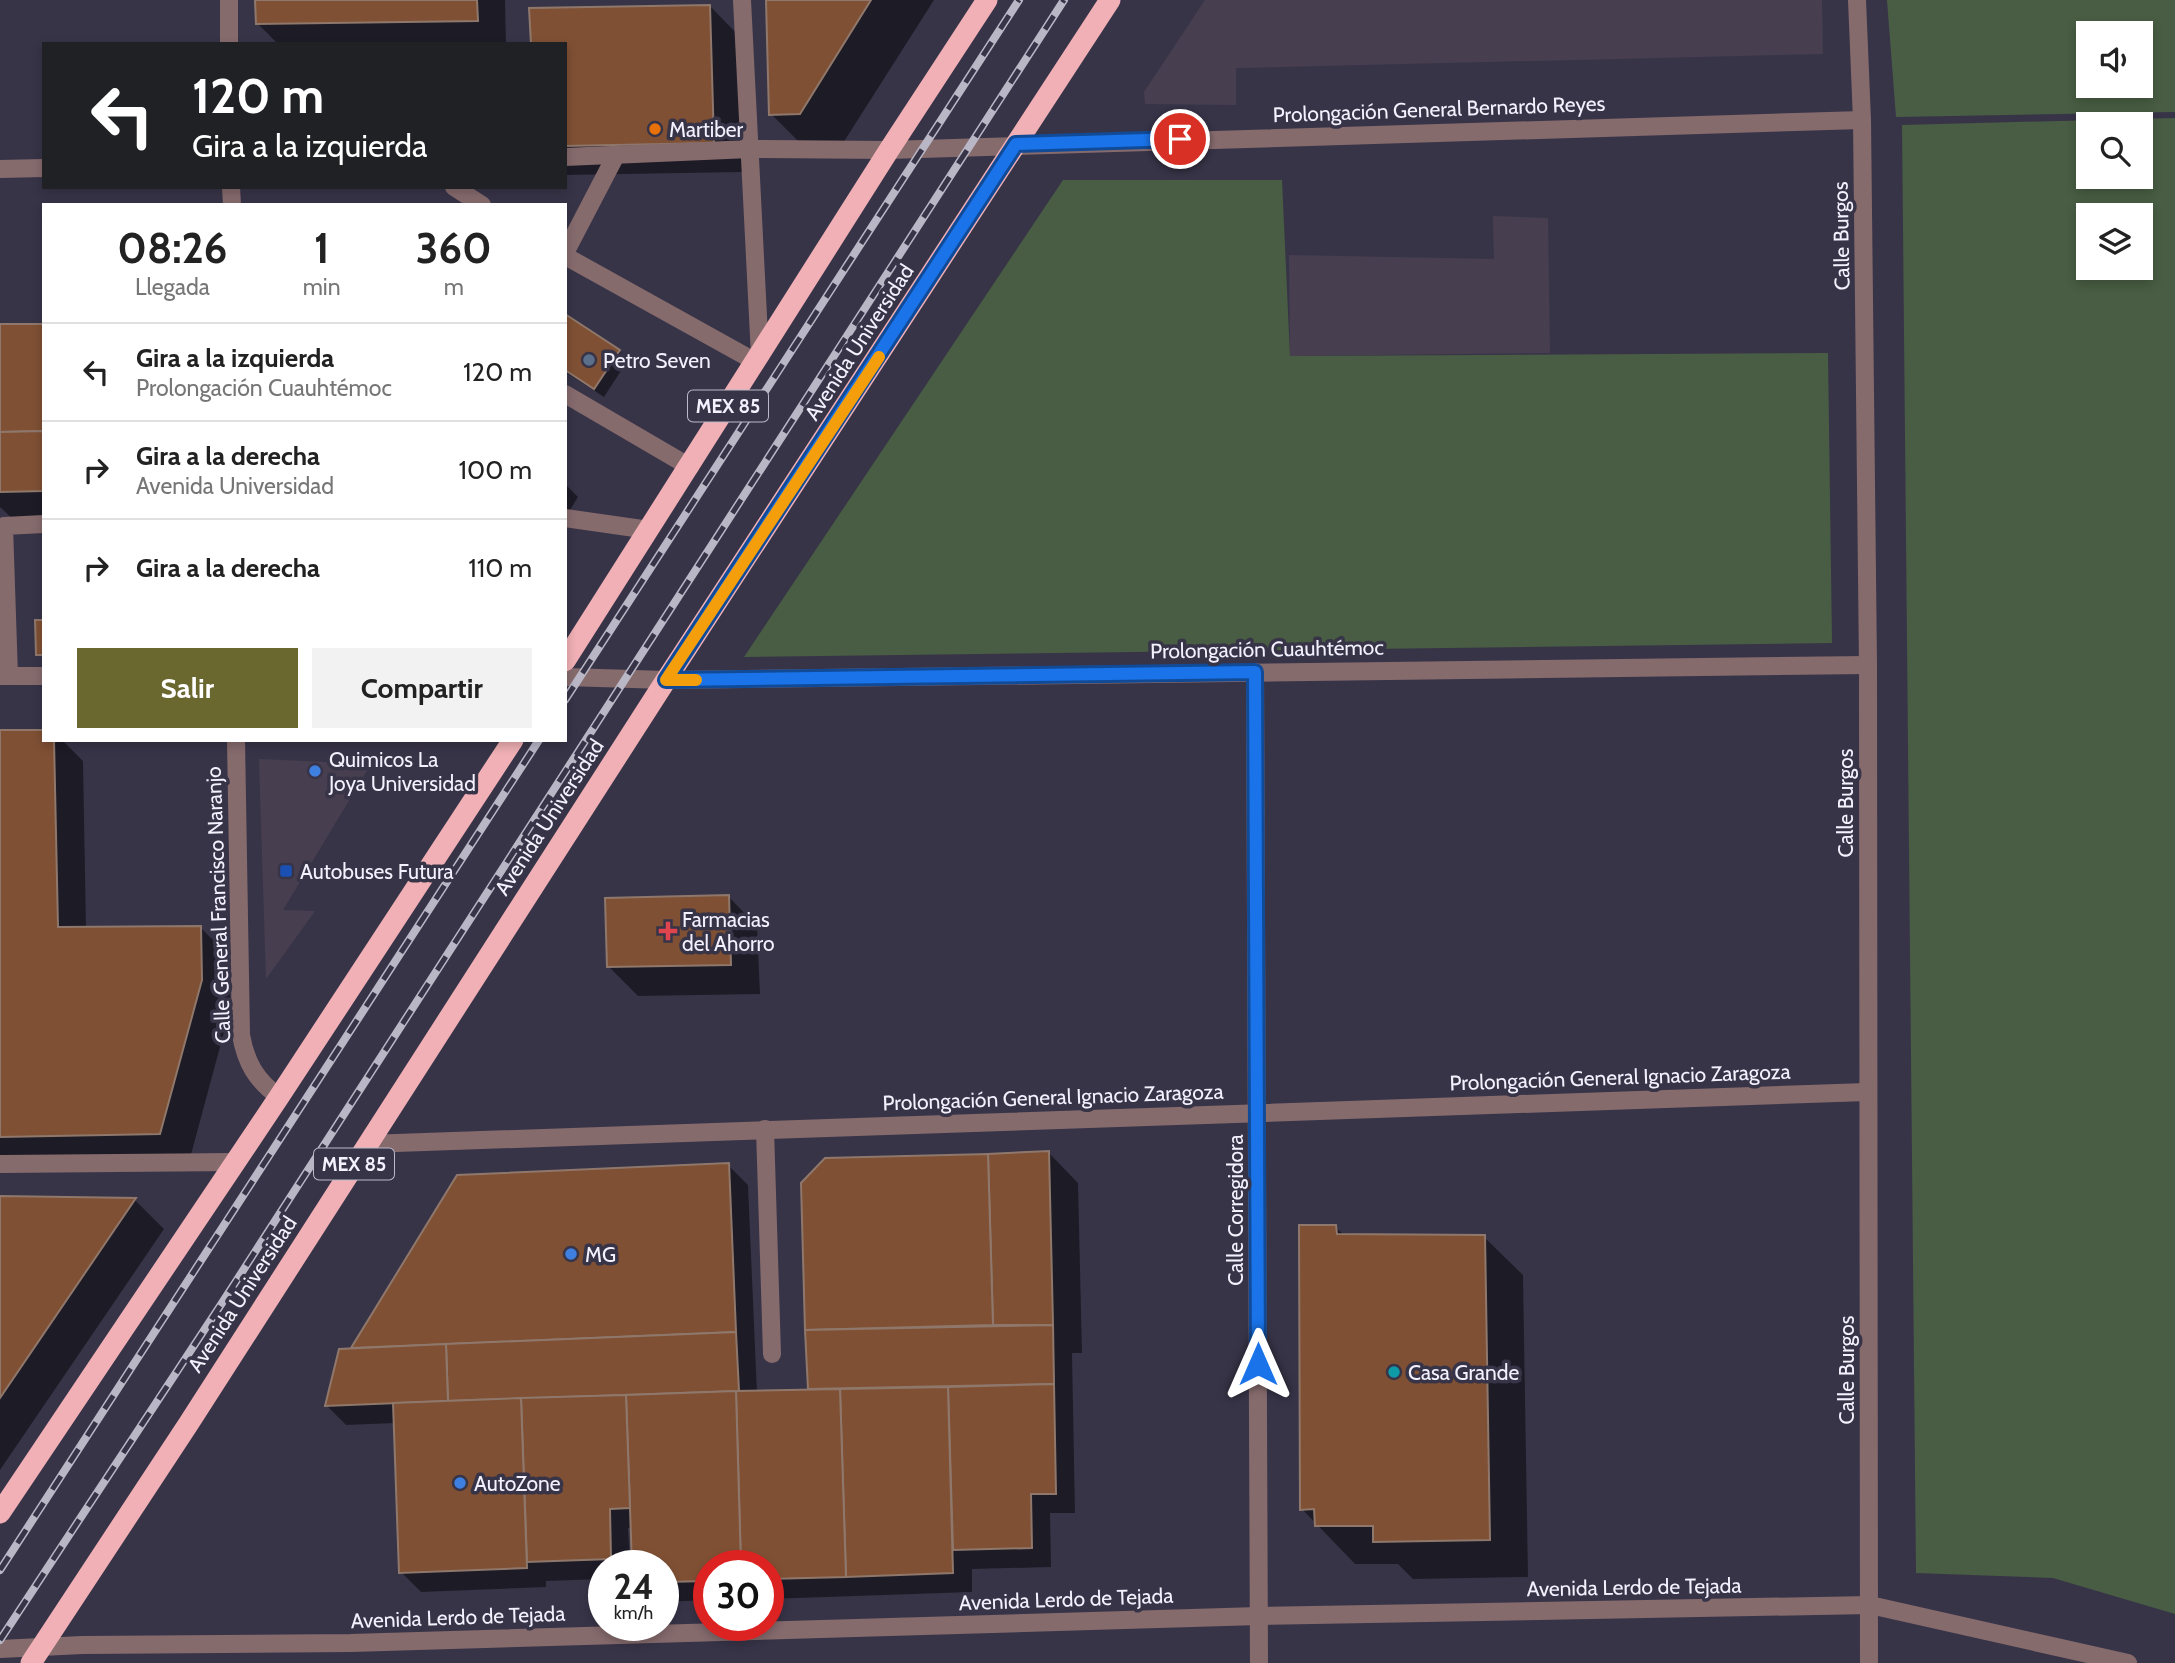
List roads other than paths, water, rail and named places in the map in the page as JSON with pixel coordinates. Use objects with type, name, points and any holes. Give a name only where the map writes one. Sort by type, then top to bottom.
[{"type":"highway","name":"MEX 85","points":[[567,658],[987,0]]},
{"type":"highway","name":"Avenida Universidad","points":[[36,1655],[196,1412],[666,680],[1110,0]]},
{"type":"highway","points":[[0,1513],[279,1097],[512,742]]},
{"type":"street","points":[[229,0],[229,42]]},
{"type":"street","points":[[743,0],[758,359]]},
{"type":"street","name":"Calle Burgos","points":[[1857,0],[1862,120],[1868,665],[1869,1663]]},
{"type":"street","name":"Prolongación General Bernardo Reyes","points":[[567,157],[751,149],[889,150],[1862,120]]},
{"type":"street","points":[[567,250],[616,155]]},
{"type":"street","points":[[0,169],[42,168]]},
{"type":"street","points":[[457,189],[479,203]]},
{"type":"street","points":[[567,255],[758,359]]},
{"type":"street","points":[[567,395],[690,467]]},
{"type":"street","points":[[567,519],[649,530]]},
{"type":"street","points":[[42,524],[4,526],[4,676],[42,676]]},
{"type":"street","name":"Prolongación Cuauhtémoc","points":[[567,677],[666,680],[1868,665]]},
{"type":"street","name":"Calle Corregidora","points":[[1255,672],[1259,1663]]},
{"type":"street","name":"Calle General Francisco Naranjo","points":[[236,742],[241,1035],[245,1055],[254,1074],[265,1087],[279,1097]]},
{"type":"street","name":"Prolongación General Ignacio Zaragoza","points":[[368,1144],[1867,1092]]},
{"type":"street","points":[[765,1129],[772,1354]]},
{"type":"street","points":[[0,1164],[235,1163]]},
{"type":"street","name":"Avenida Lerdo de Tejada","points":[[0,1649],[36,1655],[82,1645],[365,1643],[1259,1616],[1870,1605],[2128,1663]]},
{"type":"railway","points":[[567,697],[1019,0]]},
{"type":"railway","points":[[0,1640],[222,1303],[1064,0]]},
{"type":"railway","points":[[0,1570],[538,742]]},
{"type":"place","name":"Martiber","points":[[655,129]]},
{"type":"place","name":"Petro Seven","points":[[589,360]]},
{"type":"place","name":"Quimicos La Joya Universidad","points":[[315,771]]},
{"type":"place","name":"Autobuses Futura","points":[[286,871]]},
{"type":"place","name":"Farmacias del Ahorro","points":[[668,931]]},
{"type":"place","name":"MG","points":[[571,1254]]},
{"type":"place","name":"Casa Grande","points":[[1394,1372]]},
{"type":"place","name":"AutoZone","points":[[460,1483]]}]
